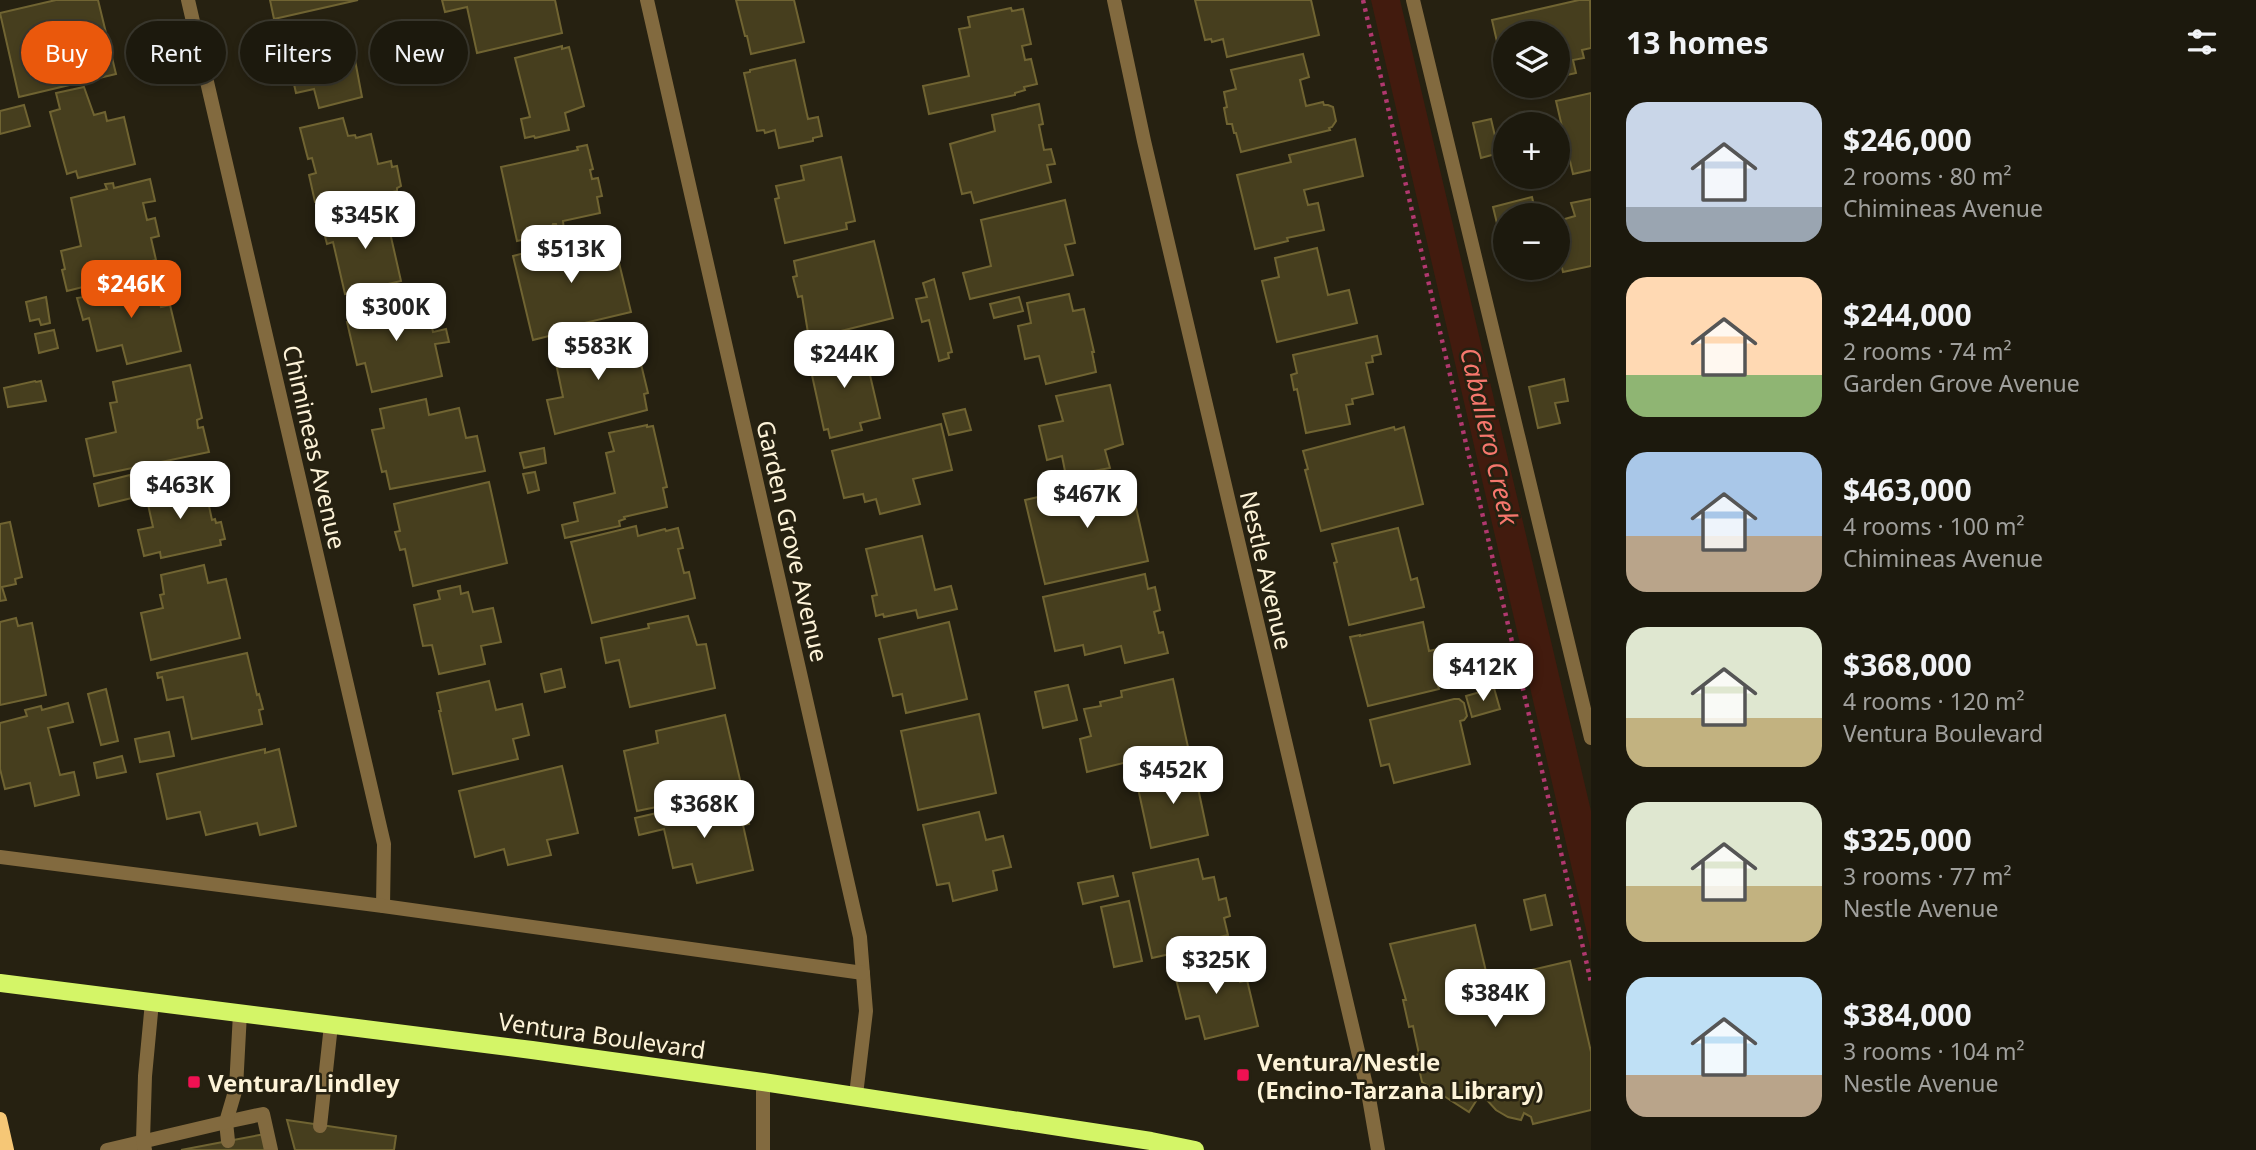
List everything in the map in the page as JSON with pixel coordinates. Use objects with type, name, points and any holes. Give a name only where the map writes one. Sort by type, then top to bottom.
[{"type":"main road","name":"Ventura Boulevard","points":[[0,983],[763,1082],[1195,1150]]},
{"type":"main road","points":[[0,1119],[7,1150]]},
{"type":"street","name":"Chimineas Avenue","points":[[188,0],[384,844],[383,906]]},
{"type":"street","name":"Garden Grove Avenue","points":[[647,0],[860,937],[866,1011],[856,1095]]},
{"type":"street","name":"Nestle Avenue","points":[[1114,0],[1163,222],[1369,1098],[1378,1150]]},
{"type":"street","points":[[1413,0],[1591,738]]},
{"type":"street","points":[[0,857],[383,906],[863,973]]},
{"type":"street","points":[[144,1145],[145,1076],[152,1002]]},
{"type":"street","points":[[228,1141],[226,1122],[236,1088],[240,1013]]},
{"type":"street","points":[[320,1126],[331,1025]]},
{"type":"street","points":[[763,1082],[763,1150]]},
{"type":"street","points":[[107,1150],[144,1145],[263,1114],[271,1150]]},
{"type":"path","points":[[1363,0],[1591,982]]},
{"type":"water","name":"Caballero Creek","points":[[1371,0],[1400,0],[1591,811],[1591,951]]},
{"type":"building","points":[[56,0],[98,0],[103,21],[21,21],[21,84],[74,84],[19,97],[0,13]]},
{"type":"building","points":[[270,0],[358,0],[274,19]]},
{"type":"building","points":[[442,0],[555,0],[562,33],[477,53],[467,7],[445,12]]},
{"type":"building","points":[[736,0],[794,0],[804,42],[751,54]]},
{"type":"building","points":[[1195,0],[1311,0],[1319,35],[1227,57],[1223,39],[1212,42],[1211,39],[1205,40]]},
{"type":"building","points":[[1579,0],[1590,0],[1591,48],[1582,50],[1584,58],[1573,60],[1576,73],[1570,74],[1570,21],[1493,21],[1493,24],[1492,20]]},
{"type":"building","points":[[1011,8],[1012,11],[1023,9],[1031,44],[1022,46],[1025,60],[1031,59],[1037,84],[1024,87],[1025,90],[1015,95],[929,114],[923,86],[969,76],[959,29],[970,27],[968,17]]},
{"type":"building","points":[[562,46],[562,49],[569,47],[584,106],[565,113],[569,130],[525,138],[521,119],[530,117],[515,58]]},
{"type":"building","points":[[1303,54],[1309,77],[1300,80],[1306,106],[1323,102],[1324,105],[1333,107],[1336,121],[1330,130],[1241,152],[1232,124],[1227,124],[1224,108],[1227,107],[1224,92],[1236,89],[1231,70]]},
{"type":"building","points":[[112,58],[116,74],[112,75]]},
{"type":"building","points":[[795,60],[808,119],[818,117],[822,136],[813,138],[813,141],[779,148],[775,130],[765,133],[764,130],[757,131],[744,73]]},
{"type":"building","points":[[356,65],[362,97],[319,108],[314,89],[296,93],[294,84],[356,84]]},
{"type":"building","points":[[84,87],[94,115],[105,112],[107,121],[124,117],[135,164],[78,178],[76,171],[67,174],[50,112],[60,109],[56,93]]},
{"type":"building","points":[[1591,93],[1591,170],[1573,174],[1570,161],[1570,112],[1559,112],[1556,101]]},
{"type":"building","points":[[1039,104],[1043,124],[1039,125],[1044,150],[1051,149],[1055,164],[1047,165],[1051,182],[974,203],[971,192],[962,194],[950,144],[995,131],[992,115]]},
{"type":"building","points":[[24,105],[30,126],[0,134],[0,111]]},
{"type":"building","points":[[343,118],[348,136],[355,135],[356,138],[371,134],[378,164],[391,161],[392,167],[397,166],[401,186],[397,191],[325,207],[323,201],[315,202],[309,175],[316,173],[312,158],[308,159],[300,128]]},
{"type":"building","points":[[1491,119],[1493,155],[1481,158],[1473,123]]},
{"type":"building","points":[[1355,139],[1363,176],[1304,190],[1308,205],[1318,203],[1324,230],[1287,238],[1288,241],[1255,249],[1237,175],[1291,162],[1289,155]]},
{"type":"building","points":[[587,145],[593,169],[590,170],[592,179],[598,178],[602,196],[597,197],[600,213],[563,221],[564,230],[558,232],[556,224],[553,224],[549,234],[517,241],[501,167],[578,150],[577,147]]},
{"type":"building","points":[[841,157],[855,221],[846,223],[847,229],[785,243],[775,199],[779,198],[776,186],[804,180],[801,166]]},
{"type":"building","points":[[150,179],[155,201],[143,203],[147,220],[155,218],[159,236],[151,238],[156,260],[105,272],[107,281],[67,291],[61,251],[81,246],[71,198],[107,189],[105,184],[113,183],[114,188]]},
{"type":"building","points":[[1532,197],[1533,203],[1509,203]]},
{"type":"building","points":[[1591,199],[1591,266],[1570,270],[1570,217],[1575,216],[1571,203]]},
{"type":"building","points":[[1065,200],[1075,243],[1065,245],[1073,275],[970,299],[963,273],[991,266],[981,220]]},
{"type":"building","points":[[384,206],[401,281],[345,294],[333,242],[327,244],[323,229],[364,217],[362,211]]},
{"type":"building","points":[[612,234],[631,312],[572,326],[573,330],[533,340],[513,256]]},
{"type":"building","points":[[874,241],[893,318],[809,339],[802,296],[798,297],[793,277],[797,276],[794,261]]},
{"type":"building","points":[[1317,248],[1328,295],[1349,290],[1357,323],[1277,342],[1262,281],[1279,277],[1275,258]]},
{"type":"building","points":[[152,277],[161,307],[170,305],[181,351],[127,364],[122,345],[97,351],[89,318],[83,320],[77,298],[84,297],[83,293]]},
{"type":"building","points":[[934,279],[952,352],[948,353],[949,358],[939,361],[929,320],[922,322],[916,299],[927,297],[923,283]]},
{"type":"building","points":[[1069,294],[1073,311],[1084,309],[1096,372],[1046,384],[1039,356],[1025,359],[1018,326],[1031,323],[1027,303]]},
{"type":"building","points":[[402,295],[405,307],[425,303],[426,309],[431,308],[434,318],[430,319],[433,332],[446,329],[449,342],[435,344],[442,376],[372,392],[365,363],[357,365],[347,322],[358,320],[355,306]]},
{"type":"building","points":[[46,297],[50,323],[41,325],[39,319],[30,321],[26,302]]},
{"type":"building","points":[[1019,297],[1023,311],[994,318],[990,304]]},
{"type":"building","points":[[54,330],[58,348],[39,353],[35,334]]},
{"type":"building","points":[[633,331],[648,393],[644,394],[647,410],[555,434],[547,400],[563,397],[553,349]]},
{"type":"building","points":[[1377,336],[1381,354],[1372,356],[1373,362],[1366,363],[1373,394],[1352,399],[1353,404],[1346,405],[1350,424],[1306,433],[1297,389],[1294,390],[1291,375],[1297,373],[1293,355]]},
{"type":"building","points":[[863,345],[880,418],[860,423],[862,430],[830,438],[828,429],[824,430],[808,357]]},
{"type":"building","points":[[190,365],[202,418],[197,420],[198,428],[203,427],[209,452],[94,476],[86,439],[116,432],[110,403],[117,402],[113,382]]},
{"type":"building","points":[[1564,379],[1568,401],[1555,403],[1560,423],[1538,428],[1529,387]]},
{"type":"building","points":[[41,381],[46,401],[8,407],[4,388]]},
{"type":"building","points":[[1110,385],[1123,444],[1105,450],[1110,468],[1066,476],[1062,456],[1047,460],[1039,426],[1063,421],[1056,396]]},
{"type":"building","points":[[426,399],[429,415],[459,408],[466,438],[477,436],[485,471],[390,489],[386,471],[382,472],[372,430],[384,428],[380,409]]},
{"type":"building","points":[[965,409],[971,430],[949,435],[943,414]]},
{"type":"building","points":[[941,424],[952,470],[913,479],[920,504],[880,514],[876,499],[865,502],[863,494],[844,498],[832,451]]},
{"type":"building","points":[[653,426],[667,487],[663,488],[667,507],[624,517],[625,519],[619,521],[620,526],[565,538],[562,525],[578,521],[574,503],[615,493],[606,453],[614,451],[609,433]]},
{"type":"building","points":[[1394,427],[1395,430],[1404,427],[1423,504],[1321,531],[1305,470],[1308,469],[1303,451]]},
{"type":"building","points":[[544,448],[546,463],[524,468],[520,453]]},
{"type":"building","points":[[535,472],[539,490],[528,493],[523,474]]},
{"type":"building","points":[[130,475],[136,497],[99,506],[94,484]]},
{"type":"building","points":[[1129,476],[1148,561],[1045,584],[1025,500]]},
{"type":"building","points":[[203,478],[212,520],[221,522],[225,539],[220,540],[221,545],[161,558],[160,552],[144,556],[138,530],[153,527],[145,491]]},
{"type":"building","points":[[489,482],[507,563],[413,586],[405,549],[400,550],[395,532],[400,531],[394,504]]},
{"type":"building","points":[[10,522],[22,577],[15,579],[16,584],[2,587],[6,600],[0,601],[0,524]]},
{"type":"building","points":[[636,526],[638,536],[678,528],[683,548],[678,549],[684,573],[689,572],[695,598],[592,623],[571,542]]},
{"type":"building","points":[[1398,528],[1411,580],[1417,578],[1424,607],[1349,625],[1332,544]]},
{"type":"building","points":[[922,536],[935,590],[951,586],[957,609],[918,618],[916,610],[884,617],[883,614],[876,616],[872,596],[877,595],[866,549]]},
{"type":"building","points":[[204,565],[208,583],[226,579],[240,638],[151,660],[141,613],[163,608],[160,595],[164,594],[161,575]]},
{"type":"building","points":[[1145,574],[1148,589],[1155,587],[1160,610],[1154,612],[1168,653],[1125,663],[1121,646],[1085,655],[1083,645],[1055,651],[1043,597]]},
{"type":"building","points":[[460,586],[461,594],[468,592],[473,612],[493,608],[501,642],[481,646],[485,664],[439,674],[432,645],[423,646],[414,605],[440,599],[438,591]]},
{"type":"building","points":[[688,616],[697,645],[706,644],[715,688],[630,707],[619,660],[606,663],[601,638]]},
{"type":"building","points":[[16,618],[18,626],[32,623],[46,695],[0,705],[0,622]]},
{"type":"building","points":[[949,622],[967,699],[906,713],[902,694],[893,696],[879,639]]},
{"type":"building","points":[[1423,622],[1429,651],[1452,646],[1459,680],[1438,685],[1439,689],[1368,706],[1350,637]]},
{"type":"building","points":[[247,653],[263,709],[259,710],[262,724],[192,739],[183,697],[167,700],[162,677],[158,678],[157,673]]},
{"type":"building","points":[[561,669],[565,687],[545,692],[541,674]]},
{"type":"building","points":[[1173,679],[1188,747],[1087,772],[1080,739],[1091,736],[1084,709],[1101,706],[1100,702],[1122,697],[1121,691]]},
{"type":"building","points":[[489,681],[496,710],[522,704],[529,735],[513,739],[518,759],[453,774],[437,693]]},
{"type":"building","points":[[1068,685],[1077,720],[1043,728],[1035,692]]},
{"type":"building","points":[[1494,688],[1500,709],[1472,717],[1466,696]]},
{"type":"building","points":[[106,689],[118,741],[101,745],[88,694]]},
{"type":"building","points":[[1454,699],[1464,703],[1467,716],[1460,721],[1470,764],[1394,783],[1389,764],[1381,766],[1370,720]]},
{"type":"building","points":[[68,703],[73,722],[48,728],[60,775],[74,772],[79,795],[35,806],[30,783],[5,789],[0,769],[0,723],[27,716],[25,710],[41,706],[42,710]]},
{"type":"building","points":[[979,714],[996,793],[918,810],[901,731]]},
{"type":"building","points":[[725,715],[741,784],[685,797],[686,801],[637,811],[624,751],[658,743],[656,731]]},
{"type":"building","points":[[169,732],[174,756],[140,762],[135,739]]},
{"type":"building","points":[[265,749],[265,753],[279,749],[296,826],[260,835],[257,823],[206,835],[200,812],[167,819],[157,774]]},
{"type":"building","points":[[122,756],[126,772],[97,778],[94,763]]},
{"type":"building","points":[[562,766],[578,833],[547,840],[551,855],[508,865],[504,849],[475,857],[459,791]]},
{"type":"building","points":[[1199,767],[1203,786],[1198,788],[1208,835],[1151,848],[1136,779]]},
{"type":"building","points":[[744,804],[749,824],[743,825],[753,870],[697,883],[692,864],[673,868],[664,829],[639,835],[635,818],[683,807],[684,812],[704,808],[705,813]]},
{"type":"building","points":[[979,812],[986,840],[1003,836],[1011,867],[993,871],[997,890],[953,901],[949,883],[937,885],[923,825]]},
{"type":"building","points":[[1198,859],[1203,879],[1214,877],[1219,900],[1226,898],[1230,916],[1224,918],[1228,935],[1186,945],[1188,950],[1152,958],[1133,873]]},
{"type":"building","points":[[1113,876],[1118,896],[1083,904],[1078,883]]},
{"type":"building","points":[[1545,895],[1552,925],[1531,930],[1524,900]]},
{"type":"building","points":[[1129,901],[1142,961],[1114,967],[1101,907]]},
{"type":"building","points":[[1475,925],[1488,980],[1570,961],[1591,1052],[1591,1110],[1533,1124],[1531,1117],[1524,1113],[1521,1120],[1496,1110],[1485,1098],[1490,1090],[1485,1087],[1469,1112],[1422,1082],[1413,1026],[1409,1027],[1403,1000],[1406,1000],[1390,944]]},
{"type":"building","points":[[1230,953],[1240,982],[1247,980],[1258,1026],[1205,1039],[1199,1016],[1186,1019],[1173,967]]},
{"type":"building","points":[[287,1120],[396,1136],[394,1150],[295,1150]]},
{"type":"building","points":[[265,1134],[268,1150],[181,1150],[228,1141]]},
{"type":"place","name":"Ventura/Nestle (Encino-Tarzana Library)","points":[[1243,1075]]},
{"type":"place","name":"Ventura/Lindley","points":[[194,1082]]}]
